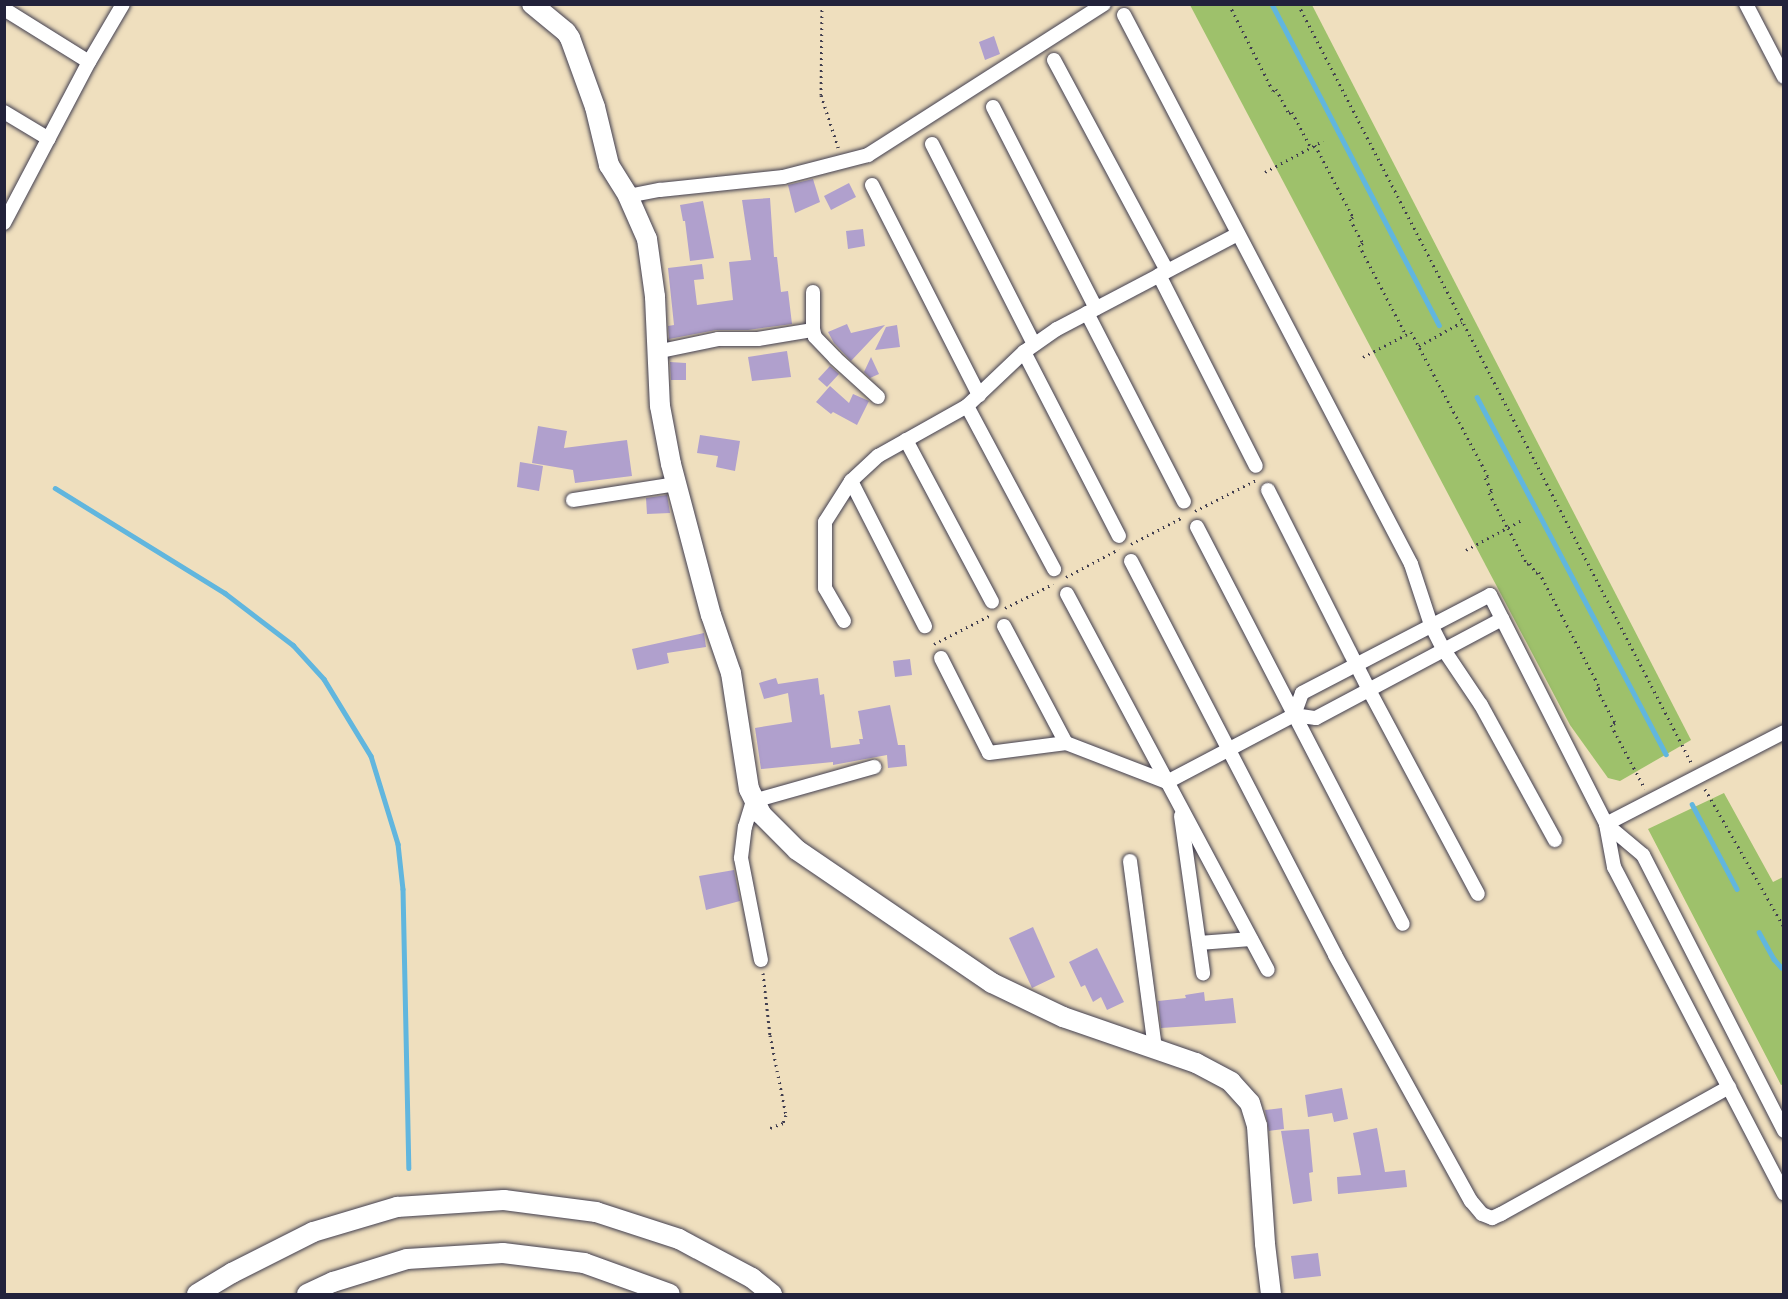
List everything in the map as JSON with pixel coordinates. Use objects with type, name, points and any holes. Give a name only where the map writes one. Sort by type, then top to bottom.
[{"type":"street","points":[[4,223],[9,203],[49,139],[89,62],[123,4]]},
{"type":"street","points":[[532,4],[570,38],[595,107],[609,165],[628,196],[647,239],[655,297],[660,406],[676,484],[711,615],[730,673],[753,801],[761,814],[797,850],[992,983],[1063,1017],[1196,1063],[1231,1082],[1250,1103],[1257,1126],[1265,1244],[1271,1294]]},
{"type":"street","points":[[628,196],[660,190],[783,177],[868,155],[1104,4]]},
{"type":"street","points":[[1746,4],[1784,77]]},
{"type":"street","points":[[4,9],[89,62]]},
{"type":"street","points":[[1124,15],[1411,564],[1431,625],[1444,650],[1481,705],[1555,840]]},
{"type":"street","points":[[1054,60],[1163,273],[1259,471]]},
{"type":"street","points":[[993,106],[1184,502]]},
{"type":"street","points":[[4,112],[49,139]]},
{"type":"street","points":[[932,144],[1119,536]]},
{"type":"street","points":[[872,185],[978,395]]},
{"type":"street","points":[[844,621],[825,588],[825,522],[851,481],[878,456],[967,406],[1029,348],[1092,311],[1238,234]]},
{"type":"street","points":[[813,292],[815,337],[878,397]]},
{"type":"street","points":[[656,352],[718,339],[758,339],[813,330]]},
{"type":"street","points":[[967,406],[1054,569]]},
{"type":"street","points":[[906,440],[992,602]]},
{"type":"street","points":[[851,481],[925,626]]},
{"type":"street","points":[[573,500],[676,484]]},
{"type":"street","points":[[1268,490],[1369,690],[1478,894]]},
{"type":"street","points":[[1197,527],[1403,924]]},
{"type":"street","points":[[1131,561],[1335,955],[1471,1200],[1482,1214],[1492,1218],[1501,1214],[1729,1087]]},
{"type":"street","points":[[1067,594],[1268,970]]},
{"type":"street","points":[[1294,715],[1302,693],[1490,595],[1606,824],[1614,867],[1784,1193]]},
{"type":"street","points":[[941,658],[989,753],[1066,743],[1167,782],[1294,715],[1316,718],[1502,619]]},
{"type":"street","points":[[1004,626],[1066,743]]},
{"type":"street","points":[[1606,824],[1784,732]]},
{"type":"street","points":[[753,801],[874,767]]},
{"type":"street","points":[[753,801],[745,828],[741,858],[761,960]]},
{"type":"street","points":[[1180,806],[1203,973]]},
{"type":"street","points":[[1606,824],[1643,855],[1784,1131]]},
{"type":"street","points":[[1130,861],[1155,1048]]},
{"type":"street","points":[[1199,943],[1251,939]]},
{"type":"street","points":[[197,1294],[232,1273],[313,1232],[397,1207],[504,1200],[596,1212],[679,1239],[752,1278],[772,1294]]},
{"type":"street","points":[[307,1294],[333,1282],[407,1259],[503,1252],[584,1263],[670,1294]]},
{"type":"path","points":[[822,4],[821,95],[843,163]]},
{"type":"path","points":[[1228,4],[1273,91],[1276,89],[1288,113],[1292,112],[1353,217],[1350,219],[1363,243],[1359,246],[1406,334]]},
{"type":"path","points":[[1298,4],[1698,776],[1784,927]]},
{"type":"path","points":[[1265,172],[1323,141]]},
{"type":"path","points":[[1419,346],[1463,322]]},
{"type":"path","points":[[1363,357],[1411,332],[1488,476],[1485,478],[1492,491],[1489,493],[1527,564],[1530,563],[1536,573],[1539,572],[1600,688],[1597,689],[1615,723],[1611,725],[1651,801]]},
{"type":"path","points":[[934,644],[1259,471]]},
{"type":"path","points":[[1466,550],[1522,520]]},
{"type":"path","points":[[925,626],[941,658]]},
{"type":"path","points":[[761,960],[770,1035],[786,1115],[783,1123],[767,1129]]},
{"type":"green space","points":[[1190,5],[1312,5],[1691,740],[1620,781],[1608,778],[1570,725]]},
{"type":"green space","points":[[1724,793],[1773,882],[1783,877],[1784,1084],[1781,1085],[1648,829]]},
{"type":"building","points":[[994,36],[1000,54],[985,60],[979,42]]},
{"type":"building","points":[[813,179],[820,202],[795,213],[788,185]]},
{"type":"building","points":[[849,183],[856,197],[831,210],[824,196]]},
{"type":"building","points":[[770,198],[774,257],[777,257],[781,292],[788,291],[792,324],[748,330],[716,330],[669,339],[668,326],[674,325],[668,268],[702,264],[704,279],[694,280],[697,305],[733,300],[729,262],[751,260],[742,200]]},
{"type":"building","points":[[703,201],[714,258],[690,261],[685,221],[683,221],[680,205]]},
{"type":"building","points":[[863,229],[865,246],[848,249],[846,231]]},
{"type":"building","points":[[847,324],[851,333],[885,325],[851,361],[834,343],[828,332]]},
{"type":"building","points":[[897,325],[900,347],[875,350],[886,327]]},
{"type":"building","points":[[787,351],[791,377],[752,381],[748,357]]},
{"type":"building","points":[[871,357],[879,374],[870,378],[864,372]]},
{"type":"building","points":[[670,362],[686,363],[686,380],[671,380]]},
{"type":"building","points":[[830,366],[839,374],[827,387],[818,379]]},
{"type":"building","points":[[830,386],[849,403],[853,394],[869,401],[857,425],[833,412],[831,414],[816,402]]},
{"type":"building","points":[[538,426],[567,431],[564,448],[627,440],[632,476],[575,483],[573,470],[532,463]]},
{"type":"building","points":[[700,435],[740,441],[735,471],[716,467],[718,456],[697,453]]},
{"type":"building","points":[[520,462],[543,466],[539,491],[517,487]]},
{"type":"building","points":[[667,495],[670,513],[647,514],[646,498]]},
{"type":"building","points":[[704,633],[706,647],[667,653],[669,663],[637,670],[632,649]]},
{"type":"building","points":[[910,659],[912,675],[895,677],[893,661]]},
{"type":"building","points":[[776,678],[778,684],[818,678],[820,695],[824,694],[831,748],[860,744],[859,739],[863,739],[858,711],[890,705],[898,745],[905,745],[907,766],[888,768],[887,755],[833,765],[833,762],[761,769],[755,728],[792,722],[788,693],[764,699],[759,683]]},
{"type":"building","points":[[734,870],[740,901],[706,910],[699,876]]},
{"type":"building","points":[[1033,927],[1055,977],[1032,988],[1009,938]]},
{"type":"building","points":[[1097,948],[1124,1002],[1107,1010],[1101,997],[1093,1002],[1085,985],[1081,987],[1069,962]]},
{"type":"building","points":[[1204,992],[1205,1001],[1233,998],[1236,1023],[1161,1028],[1158,1001],[1186,998],[1185,995]]},
{"type":"building","points":[[1342,1088],[1348,1119],[1334,1122],[1332,1113],[1308,1117],[1305,1095]]},
{"type":"building","points":[[1282,1108],[1284,1129],[1269,1131],[1265,1110]]},
{"type":"building","points":[[1377,1128],[1385,1172],[1405,1170],[1407,1187],[1338,1194],[1337,1177],[1361,1175],[1353,1133]]},
{"type":"building","points":[[1309,1129],[1313,1172],[1309,1173],[1312,1201],[1293,1204],[1281,1131]]},
{"type":"building","points":[[1318,1253],[1321,1276],[1294,1279],[1291,1256]]},
{"type":"waterway","points":[[1272,4],[1439,325]]},
{"type":"waterway","points":[[1477,397],[1666,754]]},
{"type":"waterway","points":[[55,488],[225,593],[293,645],[324,679],[371,756],[398,844],[403,889],[409,1168]]},
{"type":"waterway","points":[[1692,804],[1737,889]]},
{"type":"waterway","points":[[1759,932],[1774,959],[1781,967],[1784,966]]}]
